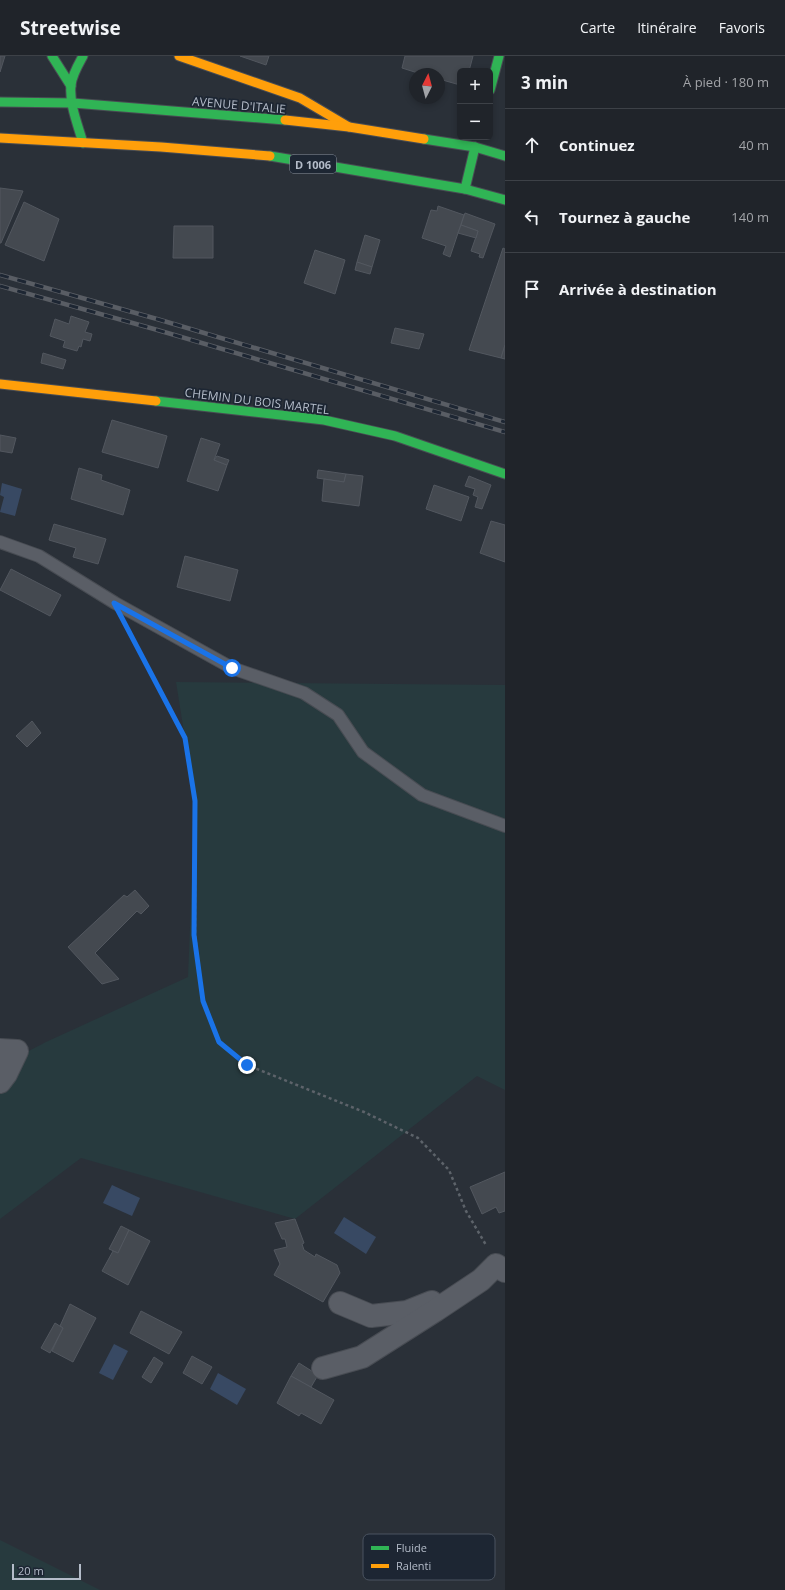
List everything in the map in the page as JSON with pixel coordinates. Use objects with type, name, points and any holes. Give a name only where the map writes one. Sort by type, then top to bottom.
[{"type":"main road","points":[[52,56],[71,86]]},
{"type":"main road","points":[[83,56],[76,67],[71,86],[73,104],[83,143]]},
{"type":"main road","points":[[179,56],[300,98],[349,127]]},
{"type":"main road","points":[[493,79],[499,56]]},
{"type":"main road","name":"AVENUE D'ITALIE","points":[[0,102],[73,104],[261,118],[349,127],[475,147],[505,156]]},
{"type":"main road","name":"D 1006","points":[[0,138],[262,155],[465,189],[505,200]]},
{"type":"main road","points":[[465,189],[477,140]]},
{"type":"main road","name":"CHEMIN DU BOIS MARTEL","points":[[0,384],[324,420],[395,436],[505,474]]},
{"type":"street","points":[[0,1050],[17,1051],[6,1074],[0,1082]]},
{"type":"street","points":[[340,1303],[371,1316],[408,1312],[494,1272]]},
{"type":"street","points":[[323,1368],[362,1357],[494,1272]]},
{"type":"lane","points":[[0,542],[39,556],[114,603],[232,668],[304,693],[338,715],[362,752],[422,795],[505,826]]},
{"type":"path","points":[[114,603],[185,738],[195,801],[194,935],[203,1001],[219,1042],[247,1065],[364,1112],[418,1138],[449,1170],[466,1211],[484,1242],[494,1272]]},
{"type":"green space","points":[[176,682],[505,685],[505,1090],[477,1076],[295,1219],[81,1158],[0,1219],[0,1066],[46,1042],[188,977],[195,801]]},
{"type":"green space","points":[[0,1540],[100,1590],[0,1590]]},
{"type":"water","points":[[2,483],[22,489],[15,516],[0,512],[4,497],[0,495]]},
{"type":"water","points":[[112,1185],[140,1198],[132,1216],[103,1203]]},
{"type":"water","points":[[344,1217],[376,1237],[366,1254],[334,1233]]},
{"type":"water","points":[[114,1344],[128,1351],[113,1380],[99,1373]]},
{"type":"water","points":[[218,1373],[246,1389],[237,1405],[210,1389]]},
{"type":"building","points":[[0,56],[5,56],[0,72]]},
{"type":"building","points":[[240,56],[269,56],[266,65]]},
{"type":"building","points":[[405,56],[473,56],[470,68],[457,68],[457,84],[445,81],[445,68],[409,68],[409,70],[402,68]]},
{"type":"building","points":[[0,188],[23,191],[1,243],[0,243]]},
{"type":"building","points":[[24,202],[59,219],[44,261],[5,245]]},
{"type":"building","points":[[438,206],[464,215],[450,257],[443,254],[446,246],[422,238],[431,210],[437,211]]},
{"type":"building","points":[[465,213],[495,224],[483,258],[479,257],[480,254],[471,251],[478,231],[461,225]]},
{"type":"building","points":[[461,225],[478,231],[476,238],[458,233]]},
{"type":"building","points":[[174,226],[213,226],[213,258],[173,258]]},
{"type":"building","points":[[365,235],[380,240],[372,267],[357,262]]},
{"type":"building","points":[[503,248],[505,249],[505,345],[501,358],[469,350]]},
{"type":"building","points":[[315,250],[345,260],[335,294],[304,283]]},
{"type":"building","points":[[357,262],[372,267],[370,274],[355,270]]},
{"type":"building","points":[[71,316],[89,322],[85,332],[92,334],[90,341],[83,339],[81,347],[79,346],[77,351],[63,347],[65,341],[50,336],[55,319],[69,324]]},
{"type":"building","points":[[395,328],[424,334],[419,349],[391,343]]},
{"type":"building","points":[[505,345],[505,359],[501,358]]},
{"type":"building","points":[[43,353],[66,360],[63,369],[41,363]]},
{"type":"building","points":[[112,420],[167,436],[158,468],[102,452]]},
{"type":"building","points":[[0,435],[16,438],[12,453],[0,451]]},
{"type":"building","points":[[201,438],[220,444],[214,460],[227,465],[218,491],[187,481]]},
{"type":"building","points":[[217,456],[229,460],[227,465],[214,460]]},
{"type":"building","points":[[79,468],[102,475],[101,480],[130,490],[123,515],[71,499]]},
{"type":"building","points":[[318,470],[346,474],[344,482],[317,478]]},
{"type":"building","points":[[346,474],[363,476],[359,506],[322,501],[324,479],[344,482]]},
{"type":"building","points":[[469,476],[491,485],[482,509],[475,507],[478,497],[473,495],[475,489],[465,486]]},
{"type":"building","points":[[434,485],[469,497],[461,521],[426,509]]},
{"type":"building","points":[[491,521],[505,525],[505,562],[480,553]]},
{"type":"building","points":[[54,524],[106,539],[98,564],[73,557],[76,548],[49,540]]},
{"type":"building","points":[[185,556],[238,570],[230,601],[177,587]]},
{"type":"building","points":[[11,569],[61,595],[50,616],[0,590]]},
{"type":"building","points":[[32,721],[41,733],[27,747],[16,736]]},
{"type":"building","points":[[135,890],[149,906],[141,914],[137,911],[95,953],[119,979],[102,984],[68,947],[124,895],[127,897]]},
{"type":"building","points":[[505,1172],[505,1211],[499,1213],[496,1207],[482,1214],[470,1187]]},
{"type":"building","points":[[295,1219],[304,1243],[302,1244],[304,1250],[315,1257],[316,1254],[337,1265],[340,1273],[323,1302],[274,1275],[280,1264],[274,1250],[287,1247],[285,1239],[282,1239],[275,1223]]},
{"type":"building","points":[[121,1226],[129,1230],[118,1253],[109,1249]]},
{"type":"building","points":[[129,1230],[150,1241],[128,1285],[102,1271],[113,1251],[118,1253]]},
{"type":"building","points":[[70,1304],[96,1318],[73,1362],[52,1351],[63,1328],[60,1326]]},
{"type":"building","points":[[141,1311],[182,1332],[169,1354],[130,1333]]},
{"type":"building","points":[[55,1323],[63,1328],[50,1353],[41,1348]]},
{"type":"building","points":[[192,1356],[212,1367],[202,1384],[183,1373]]},
{"type":"building","points":[[154,1357],[163,1363],[151,1383],[142,1377]]},
{"type":"building","points":[[299,1363],[318,1375],[311,1387],[291,1376]]},
{"type":"building","points":[[291,1376],[334,1400],[321,1424],[301,1413],[299,1416],[277,1403]]},
{"type":"railway","points":[[0,275],[157,319],[505,422]]},
{"type":"railway","points":[[0,286],[154,329],[505,432]]},
{"type":"traffic: fast","points":[[52,56],[71,86]]},
{"type":"traffic: fast","points":[[83,56],[71,85],[71,100],[83,143]]},
{"type":"traffic: fast","points":[[493,79],[499,56]]},
{"type":"traffic: fast","points":[[0,102],[73,103],[285,120]]},
{"type":"traffic: fast","points":[[424,139],[475,147],[505,156]]},
{"type":"traffic: fast","points":[[465,189],[475,147]]},
{"type":"traffic: fast","points":[[270,156],[465,189],[505,200]]},
{"type":"traffic: fast","points":[[156,401],[324,420],[395,436],[505,474]]},
{"type":"traffic: slow","points":[[179,56],[300,98],[349,127]]},
{"type":"traffic: slow","points":[[285,120],[349,127],[424,139]]},
{"type":"traffic: slow","points":[[0,138],[161,147],[270,156]]},
{"type":"traffic: slow","points":[[0,384],[156,401]]},
{"type":"route","points":[[232,668],[114,603],[185,738],[195,801],[194,935],[203,1001],[219,1042],[247,1065]]}]
